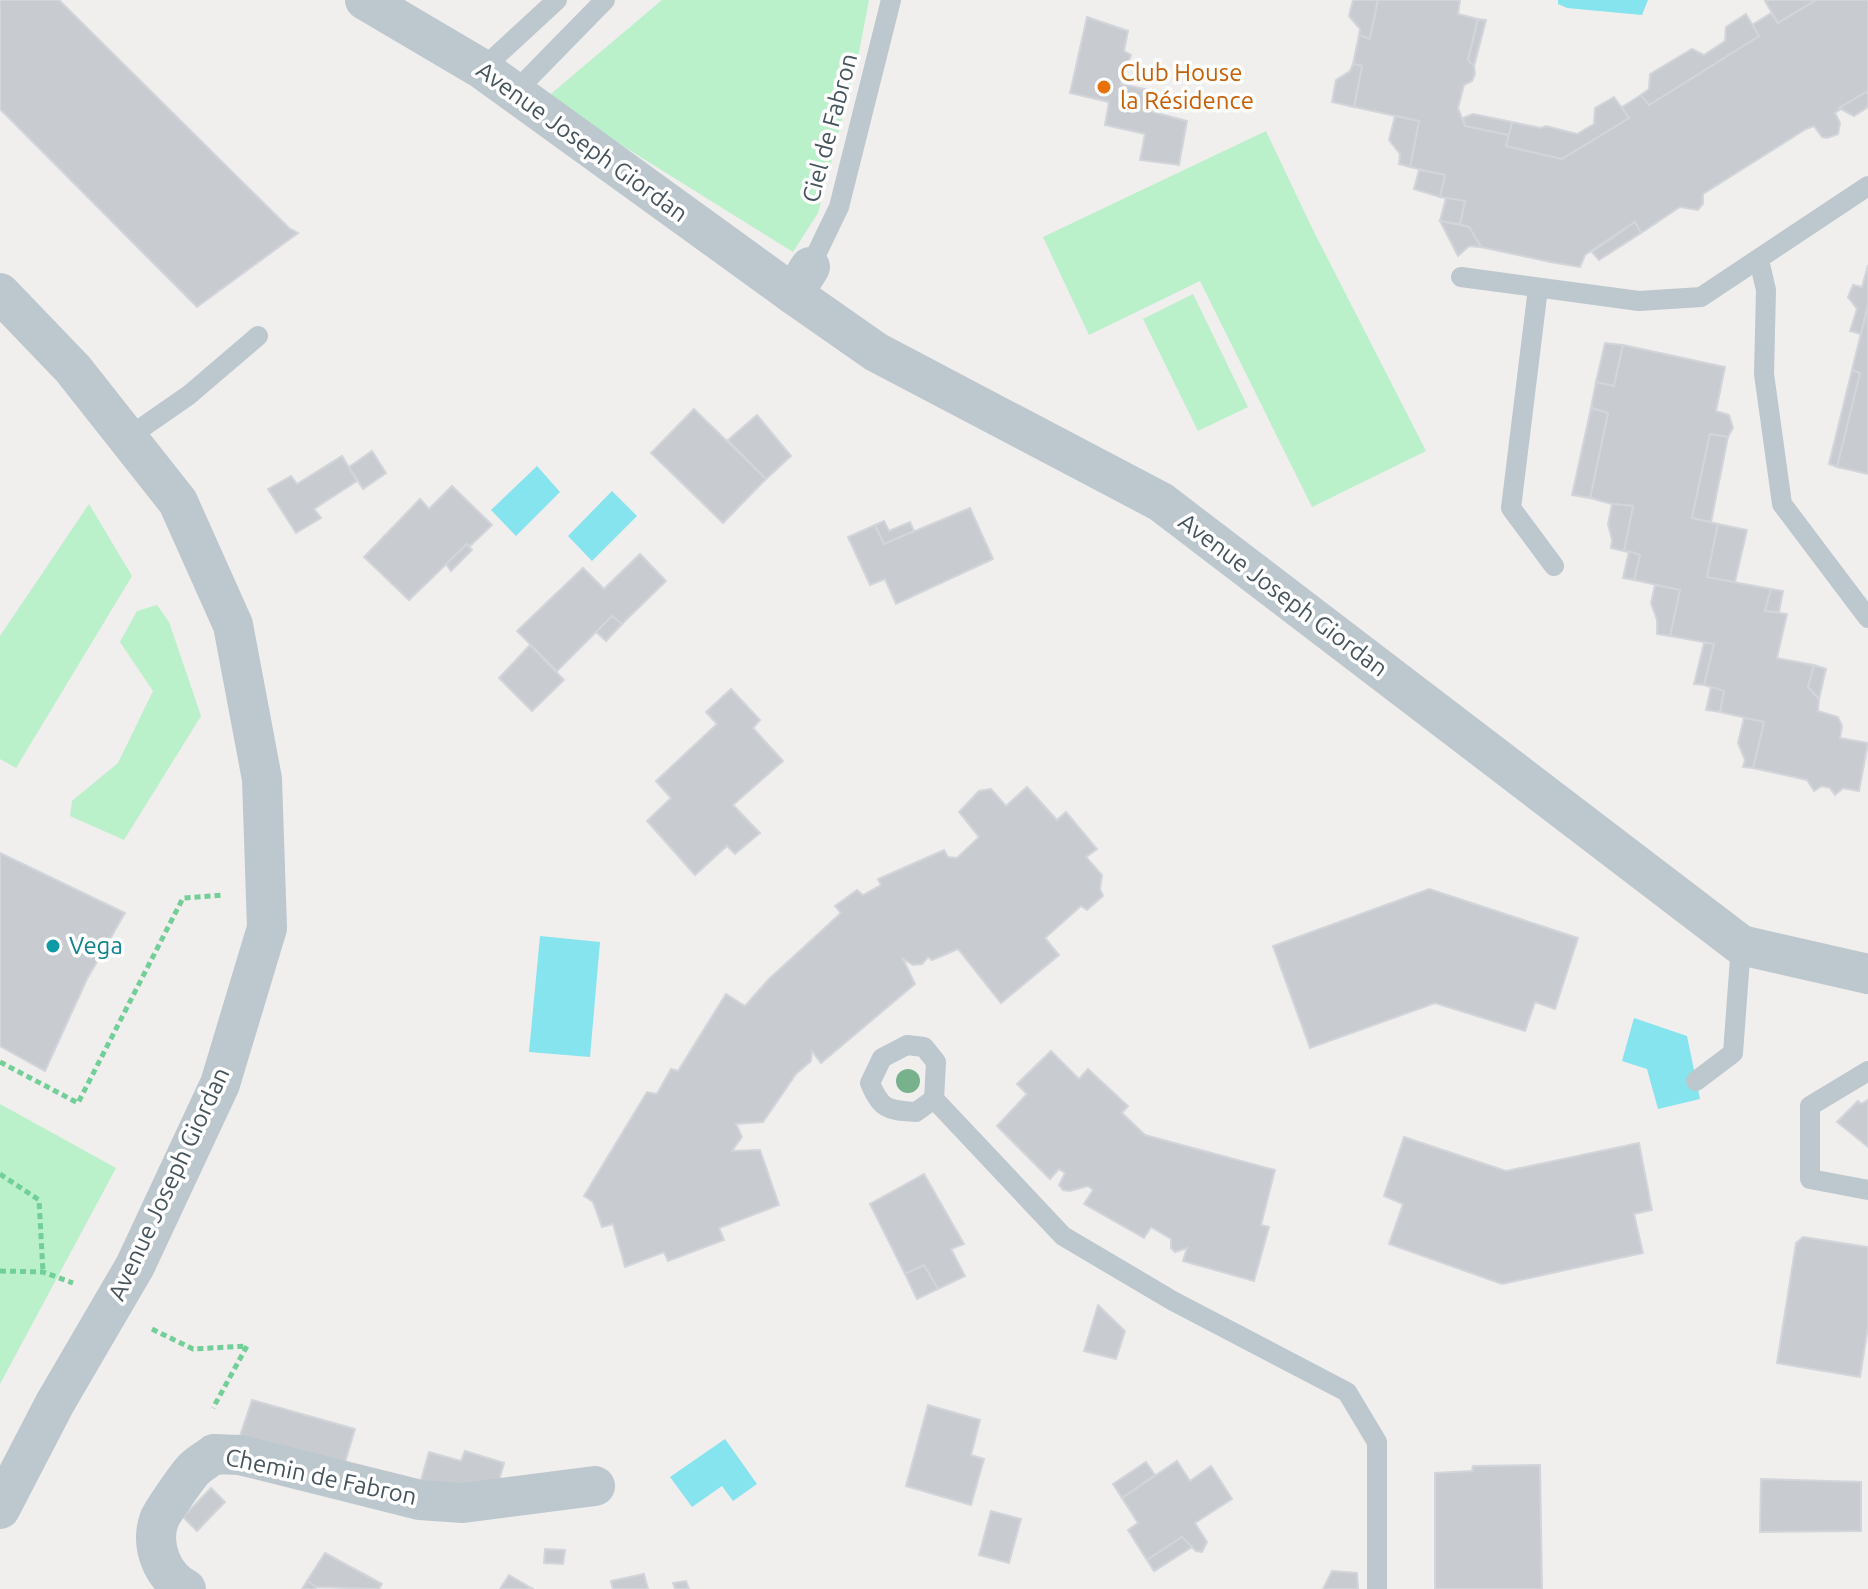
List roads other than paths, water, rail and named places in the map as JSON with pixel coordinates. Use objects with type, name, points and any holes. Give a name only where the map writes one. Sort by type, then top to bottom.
[{"type":"street","name":"Avenue Joseph Giordan","points":[[365,0],[482,69],[802,280],[876,352],[1161,502],[1741,945]]},
{"type":"street","name":"Avenue Joseph Giordan","points":[[0,293],[73,369],[178,502],[233,625],[262,779],[267,928],[220,1084],[135,1266],[55,1403],[0,1509]]},
{"type":"street","points":[[1741,945],[1868,974]]},
{"type":"street","name":"Chemin de Fabron","points":[[186,1589],[173,1582],[161,1565],[159,1521],[193,1470],[214,1454],[240,1455],[420,1500],[463,1503],[595,1486]]},
{"type":"lane","points":[[482,69],[557,0]]},
{"type":"lane","points":[[515,92],[605,0]]},
{"type":"lane","name":"Ciel de Fabron","points":[[802,280],[839,207],[891,0]]},
{"type":"lane","points":[[1461,277],[1639,301],[1701,297],[1868,186]]},
{"type":"lane","points":[[1759,260],[1766,290],[1764,374],[1782,504],[1868,618]]},
{"type":"lane","points":[[1538,288],[1511,508],[1554,566]]},
{"type":"lane","points":[[127,438],[189,395],[258,336]]},
{"type":"lane","points":[[1696,1081],[1733,1053],[1741,945]]},
{"type":"lane","points":[[1868,1071],[1810,1106],[1810,1179],[1868,1190]]},
{"type":"lane","points":[[934,1099],[1063,1236],[1173,1301],[1347,1392],[1377,1442],[1377,1589]]},
{"type":"water","points":[[1558,0],[1648,0],[1642,15],[1567,8],[1558,4]]},
{"type":"water","points":[[537,466],[560,492],[516,536],[491,510]]},
{"type":"water","points":[[612,491],[637,516],[592,561],[568,536]]},
{"type":"water","points":[[540,936],[600,942],[590,1057],[529,1052]]},
{"type":"water","points":[[1634,1018],[1687,1036],[1700,1099],[1658,1109],[1647,1069],[1622,1061]]},
{"type":"water","points":[[725,1439],[757,1484],[733,1501],[722,1486],[692,1507],[670,1477]]},
{"type":"place","name":"Club House la Résidence","points":[[1104,87]]},
{"type":"place","name":"Vega","points":[[53,946]]}]
